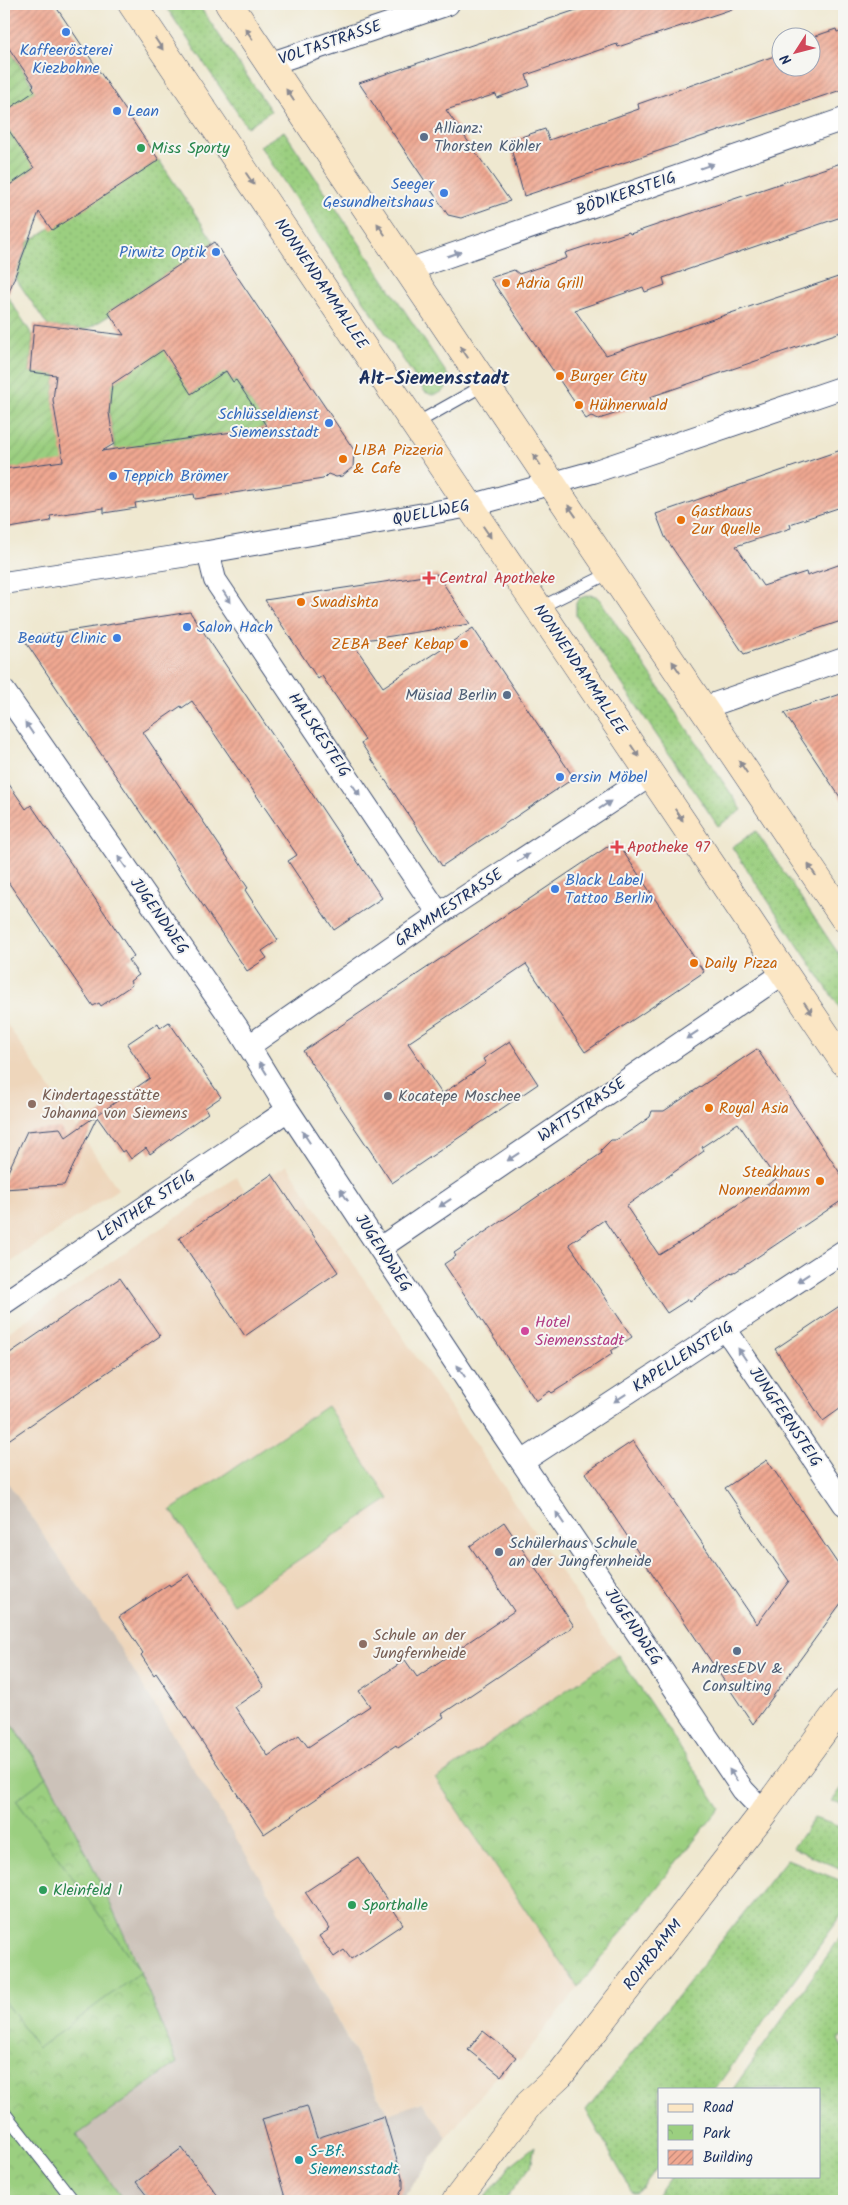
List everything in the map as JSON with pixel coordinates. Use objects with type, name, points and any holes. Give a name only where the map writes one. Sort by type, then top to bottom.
[{"type":"main road","name":"NONNENDAMMALLEE","points":[[132,4],[844,1062]]},
{"type":"main road","points":[[229,4],[843,913]]},
{"type":"main road","name":"ROHRDAMM","points":[[456,2201],[529,2104],[560,2075],[764,1812],[844,1703]]},
{"type":"street","name":"VOLTASTRASSE","points":[[270,64],[448,4]]},
{"type":"street","name":"BÖDIKERSTEIG","points":[[408,270],[844,119]]},
{"type":"street","name":"QUELLWEG","points":[[4,583],[208,552],[470,506],[553,484],[648,454],[844,386]]},
{"type":"street","name":"HALSKESTEIG","points":[[208,552],[215,580],[439,914]]},
{"type":"street","points":[[703,708],[844,659]]},
{"type":"street","name":"JUGENDWEG","points":[[4,691],[249,1046],[288,1110],[743,1790],[764,1812]]},
{"type":"street","name":"GRAMMESTRASSE","points":[[249,1046],[439,914],[651,775]]},
{"type":"street","name":"WATTSTRASSE","points":[[380,1248],[784,973]]},
{"type":"street","name":"LENTHER STEIG","points":[[4,1303],[288,1110]]},
{"type":"street","name":"KAPELLENSTEIG","points":[[522,1462],[726,1330],[844,1250]]},
{"type":"street","name":"JUNGFERNSTEIG","points":[[726,1330],[844,1504]]},
{"type":"lane","points":[[415,424],[486,384]]},
{"type":"lane","points":[[539,608],[612,572]]},
{"type":"lane","points":[[4,2112],[74,2201]]},
{"type":"shaded area","name":"Kindertagesstätte Johanna von Siemens","points":[[4,1020],[118,1189],[4,1267]]},
{"type":"shaded area","name":"Schule an der Jungfernheide","points":[[287,1165],[720,1808],[520,2061],[483,2031],[468,2050],[498,2074],[447,2137],[423,2102],[389,2115],[297,1944],[110,1632],[4,1477],[4,1335],[236,1177],[246,1192]]},
{"type":"shaded area","points":[[4,1477],[110,1632],[264,1884],[388,2114],[423,2102],[447,2137],[401,2201],[124,2201],[77,2135],[141,1971],[110,1903],[47,1777],[4,1712]]},
{"type":"green space","points":[[164,4],[198,4],[271,111],[247,127]]},
{"type":"green space","points":[[4,41],[54,119],[55,155],[7,187],[8,189],[4,191]]},
{"type":"green space","points":[[284,131],[449,377],[448,385],[442,392],[432,395],[425,392],[260,146]]},
{"type":"green space","points":[[159,160],[214,242],[108,312],[110,315],[86,330],[48,326],[16,279],[28,242]]},
{"type":"green space","points":[[4,291],[33,336],[30,372],[56,375],[53,400],[69,462],[4,469]]},
{"type":"green space","points":[[204,323],[212,351],[233,382],[236,380],[266,425],[254,433],[217,434],[128,448],[116,454],[109,413],[112,378]]},
{"type":"green space","points":[[589,595],[596,596],[600,600],[742,810],[718,826],[576,616],[576,603],[580,598]]},
{"type":"green space","points":[[756,831],[844,962],[844,1014],[732,847]]},
{"type":"green space","points":[[327,1406],[389,1499],[233,1604],[171,1510]]},
{"type":"green space","points":[[618,1655],[720,1808],[578,1987],[436,1779]]},
{"type":"green space","points":[[4,1712],[43,1770],[84,1848],[133,1955],[177,2063],[77,2135],[124,2201],[4,2201]]},
{"type":"green space","name":"Kleinfeld I","points":[[4,1712],[47,1777],[16,1800],[141,1972],[38,2048],[4,2001]]},
{"type":"green space","points":[[844,1785],[844,1804],[832,1801]]},
{"type":"green space","points":[[814,1818],[844,1828],[844,1870],[793,1848]]},
{"type":"green space","points":[[787,1859],[844,1882],[844,1912],[716,2088],[658,2088],[658,2166],[643,2187],[636,2192],[632,2192],[586,2110]]},
{"type":"green space","points":[[844,1932],[844,2036],[839,2039],[844,2049],[844,2201],[653,2201],[670,2178],[820,2178],[820,2088],[734,2088]]},
{"type":"green space","points":[[535,2146],[531,2166],[504,2201],[483,2201],[512,2164]]},
{"type":"building","points":[[4,4],[54,4],[159,160],[52,230],[39,212],[6,300],[4,300],[4,189],[34,168],[4,123],[4,112],[35,91],[32,87],[34,85],[4,41]]},
{"type":"building","points":[[594,4],[734,4],[735,8],[618,47],[617,44],[526,75],[530,86],[497,98],[496,94],[446,110],[510,201],[461,218],[448,215],[359,83]]},
{"type":"building","points":[[836,29],[837,32],[844,30],[844,89],[524,196],[509,141],[545,129],[549,140],[639,109],[638,104],[770,58],[770,78],[820,78],[820,35]]},
{"type":"building","points":[[844,162],[844,216],[663,278],[665,285],[645,292],[643,287],[575,310],[606,355],[844,275],[844,331],[650,397],[652,402],[599,419],[591,416],[586,419],[490,278],[514,270],[519,274],[567,258],[565,253],[629,232],[630,234]]},
{"type":"building","points":[[214,242],[354,450],[353,467],[342,476],[336,477],[328,474],[323,479],[195,499],[194,494],[135,503],[136,508],[104,513],[104,508],[50,516],[51,521],[4,529],[4,469],[63,461],[53,400],[56,375],[30,372],[34,324],[124,335],[108,312]],"holes":[[[163,350],[191,394],[226,371],[233,382],[236,380],[267,427],[102,451],[114,444],[109,413],[112,384]]]},
{"type":"building","points":[[844,449],[844,506],[790,524],[791,528],[736,546],[763,586],[806,572],[807,576],[844,563],[844,620],[744,654],[665,537],[656,514]]},
{"type":"building","points":[[437,574],[470,624],[352,642],[383,687],[473,628],[574,778],[442,866],[361,743],[365,740],[322,676],[318,679],[265,600]]},
{"type":"building","points":[[190,612],[382,898],[334,930],[288,861],[297,855],[192,701],[182,708],[181,706],[143,732],[248,888],[245,890],[278,940],[262,951],[267,958],[247,971],[23,638]]},
{"type":"building","points":[[844,693],[844,803],[784,713]]},
{"type":"building","points":[[4,777],[26,809],[31,805],[134,956],[128,960],[139,975],[130,981],[132,985],[101,1006],[99,1003],[93,1006],[4,876]]},
{"type":"building","points":[[616,841],[704,972],[585,1052],[526,964],[408,1043],[442,1094],[486,1064],[483,1059],[510,1041],[538,1084],[392,1183],[303,1051]]},
{"type":"building","points":[[169,1022],[221,1097],[205,1108],[208,1113],[150,1154],[146,1148],[131,1159],[125,1150],[122,1152],[97,1117],[64,1185],[4,1189],[4,1180],[27,1131],[60,1128],[66,1137],[150,1078],[127,1044],[158,1023],[160,1028]]},
{"type":"building","points":[[757,1049],[844,1179],[844,1199],[732,1274],[690,1301],[689,1299],[667,1313],[604,1220],[569,1244],[632,1337],[611,1351],[612,1354],[576,1378],[552,1393],[550,1391],[536,1401],[444,1264],[456,1256],[454,1253],[602,1153],[601,1150],[611,1140],[616,1140],[650,1117],[652,1111],[664,1111]],"holes":[[[738,1123],[776,1179],[726,1214],[659,1255],[626,1206],[704,1151],[702,1147]]]},
{"type":"building","points":[[272,1174],[338,1272],[245,1336],[179,1238]]},
{"type":"building","points":[[120,1278],[160,1336],[4,1443],[4,1357]]},
{"type":"building","points":[[844,1303],[844,1406],[823,1421],[775,1349]]},
{"type":"building","points":[[633,1441],[757,1624],[789,1581],[725,1488],[767,1460],[844,1573],[844,1599],[753,1724],[585,1473]]},
{"type":"building","points":[[504,1522],[574,1626],[442,1714],[444,1717],[398,1748],[396,1745],[264,1834],[156,1673],[154,1675],[141,1655],[143,1653],[119,1617],[169,1584],[170,1586],[189,1574],[264,1687],[235,1707],[268,1756],[299,1735],[308,1747],[370,1706],[359,1691],[405,1660],[417,1677],[514,1611],[470,1546]]},
{"type":"building","name":"Sporthalle","points":[[358,1857],[403,1924],[351,1959],[344,1950],[334,1957],[319,1936],[330,1929],[305,1892]]},
{"type":"building","points":[[483,2031],[516,2057],[501,2076],[468,2050]]},
{"type":"building","points":[[307,2106],[317,2138],[384,2116],[403,2180],[403,2188],[396,2201],[286,2201],[262,2119]]},
{"type":"building","points":[[182,2148],[222,2201],[151,2201],[136,2182]]},
{"type":"place","name":"Kaffeerösterei Kiezbohne","points":[[66,32]]},
{"type":"place","name":"Lean","points":[[117,111]]},
{"type":"place","name":"Allianz: Thorsten Köhler","points":[[424,137]]},
{"type":"place","name":"Miss Sporty","points":[[141,148]]},
{"type":"place","name":"Seeger Gesundheitshaus","points":[[444,193]]},
{"type":"place","name":"Pirwitz Optik","points":[[216,252]]},
{"type":"place","name":"Adria Grill","points":[[506,283]]},
{"type":"place","name":"Burger City","points":[[560,376]]},
{"type":"place","name":"Hühnerwald","points":[[579,405]]},
{"type":"place","name":"Schlüsseldienst Siemensstadt","points":[[329,423]]},
{"type":"place","name":"LIBA Pizzeria & Cafe","points":[[343,459]]},
{"type":"place","name":"Teppich Brömer","points":[[113,476]]},
{"type":"place","name":"Gasthaus Zur Quelle","points":[[681,520]]},
{"type":"place","name":"Central Apotheke","points":[[429,578]]},
{"type":"place","name":"Swadishta","points":[[301,602]]},
{"type":"place","name":"Salon Hach","points":[[187,627]]},
{"type":"place","name":"Beauty Clinic","points":[[117,638]]},
{"type":"place","name":"ZEBA Beef Kebap","points":[[464,644]]},
{"type":"place","name":"Müsiad Berlin","points":[[507,695]]},
{"type":"place","name":"ersin Möbel","points":[[560,777]]},
{"type":"place","name":"Apotheke 97","points":[[617,847]]},
{"type":"place","name":"Black Label Tattoo Berlin","points":[[555,889]]},
{"type":"place","name":"Daily Pizza","points":[[694,963]]},
{"type":"place","name":"Kocatepe Moschee","points":[[388,1096]]},
{"type":"place","name":"Kindertagesstätte Johanna von Siemens","points":[[32,1104]]},
{"type":"place","name":"Royal Asia","points":[[709,1108]]},
{"type":"place","name":"Steakhaus Nonnendamm","points":[[820,1181]]},
{"type":"place","name":"Hotel Siemensstadt","points":[[525,1331]]},
{"type":"place","name":"Schülerhaus Schule an der Jungfernheide","points":[[499,1552]]},
{"type":"place","name":"Schule an der Jungfernheide","points":[[363,1644]]},
{"type":"place","name":"AndresEDV & Consulting","points":[[737,1651]]},
{"type":"place","name":"Kleinfeld I","points":[[43,1890]]},
{"type":"place","name":"Sporthalle","points":[[352,1905]]},
{"type":"place","name":"S-Bf. Siemensstadt","points":[[299,2160]]},
{"type":"district","name":"Alt-Siemensstadt","points":[[434,379]]}]
